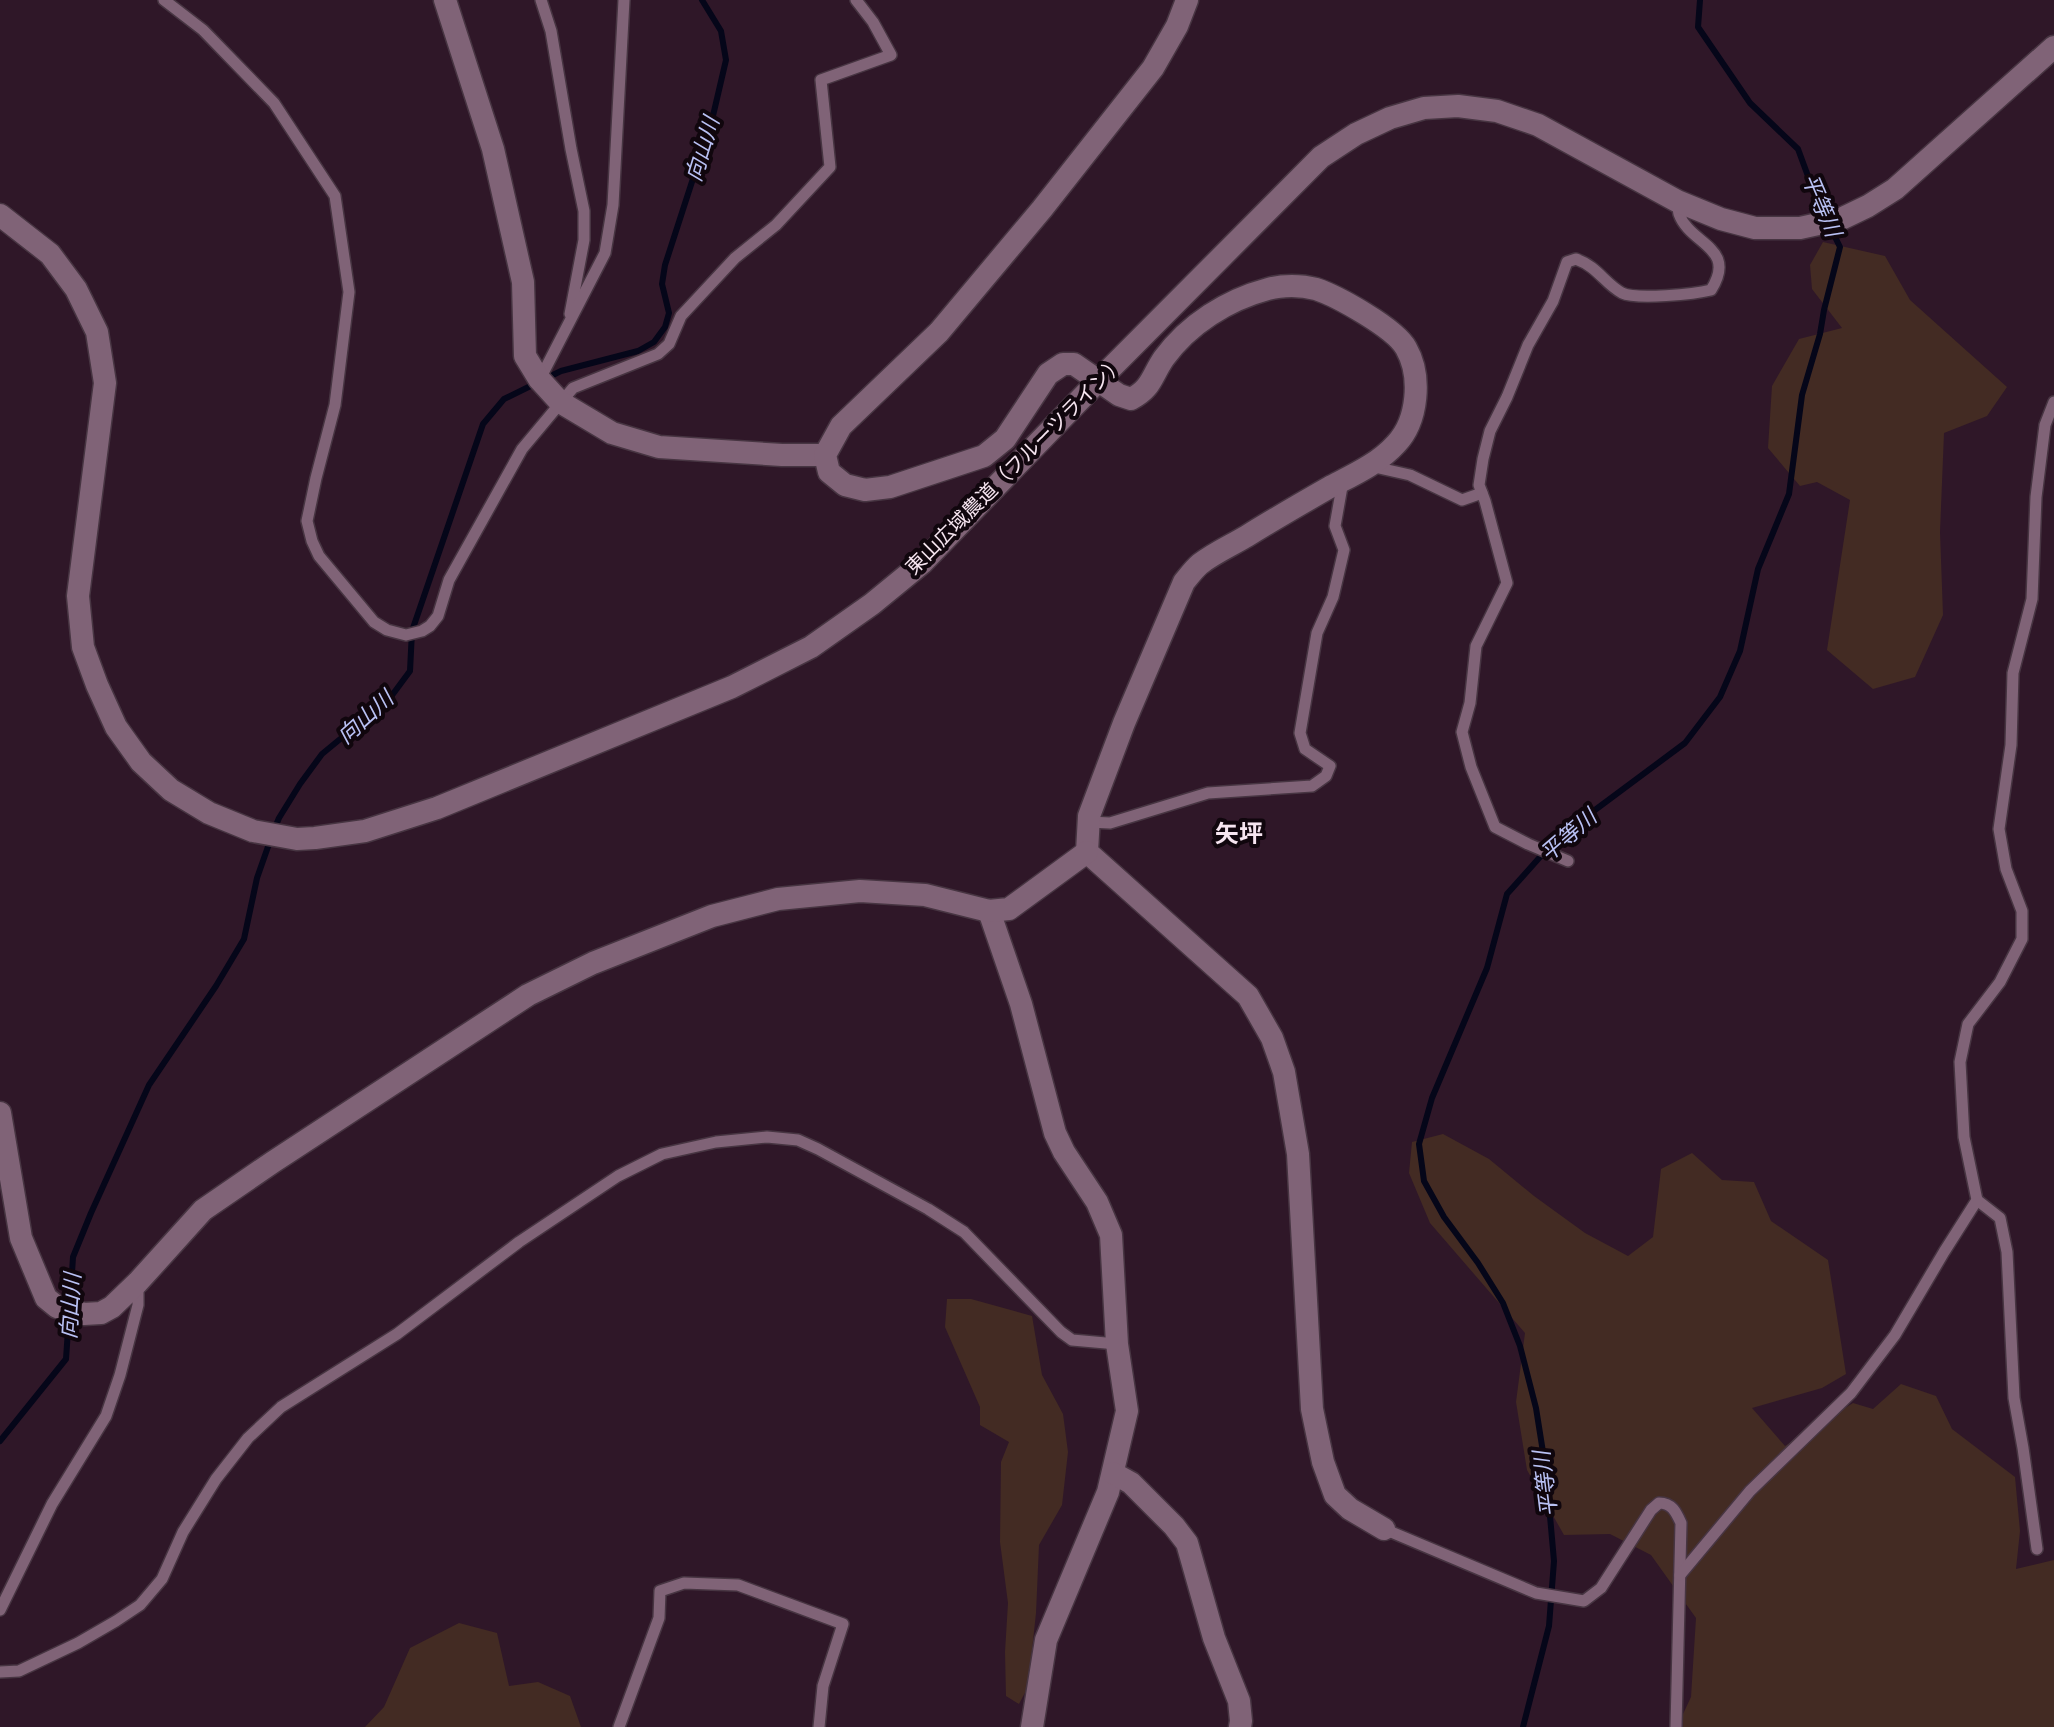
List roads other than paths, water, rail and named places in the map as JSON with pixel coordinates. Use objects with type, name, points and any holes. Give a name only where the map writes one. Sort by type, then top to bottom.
[{"type":"street","points":[[445,0],[493,149],[523,282],[525,356],[539,379],[560,402],[612,433],[659,447],[825,455]]},
{"type":"street","points":[[1087,852],[1089,816],[1124,723],[1184,582],[1200,565],[1293,508],[1370,466],[1397,443],[1411,419],[1415,403],[1414,371],[1406,347],[1388,328],[1316,289],[1294,286],[1270,288],[1242,298],[1201,320],[1181,337],[1163,360],[1145,392],[1131,399],[1119,395],[1074,364],[1063,364],[1048,374],[1005,439],[984,456],[890,487],[865,490],[845,485],[829,472],[825,455],[841,426],[939,332],[1042,209],[1153,68],[1177,26],[1187,0]]},
{"type":"street","name":"東山広域農道（フルーツライン）","points":[[0,215],[50,254],[76,289],[97,332],[105,383],[78,596],[83,647],[116,727],[141,762],[171,790],[209,813],[253,831],[297,839],[315,838],[365,831],[437,808],[732,687],[811,647],[872,604],[922,563],[1321,157],[1390,118],[1424,108],[1458,106],[1497,111],[1538,125],[1677,201],[1721,219],[1755,228],[1800,228],[1841,219],[1895,189],[2054,47]]},
{"type":"street","points":[[0,1113],[21,1238],[46,1298],[57,1307],[82,1314],[101,1313],[112,1307],[138,1282],[203,1210],[214,1202],[528,995],[593,963],[712,916],[778,899],[860,891],[925,895],[989,911],[1009,909],[1087,852]]},
{"type":"street","points":[[1087,852],[1248,996],[1272,1038],[1284,1072],[1298,1154],[1312,1409],[1323,1462],[1335,1495],[1350,1509],[1384,1529]]},
{"type":"street","points":[[989,911],[1021,1004],[1055,1133],[1097,1202],[1111,1235],[1117,1344],[1127,1411],[1108,1492],[1046,1640],[1032,1727]]},
{"type":"street","points":[[1113,1473],[1131,1483],[1187,1543],[1214,1638],[1239,1701],[1240,1727]]},
{"type":"lane","points":[[164,0],[203,30],[274,103],[335,196],[349,292],[335,405],[307,521],[319,556],[374,622],[387,630],[406,635],[422,631],[438,616],[449,580],[522,449],[560,402],[573,388],[658,354],[669,344],[681,316],[735,258],[776,225],[830,167],[821,80],[891,55],[873,22],[856,0]]},
{"type":"lane","points":[[541,0],[551,31],[584,211],[584,240],[568,326]]},
{"type":"lane","points":[[539,379],[605,253],[613,205],[624,0]]},
{"type":"lane","points":[[1563,859],[1495,827],[1471,767],[1462,732],[1470,703],[1476,646],[1507,583],[1479,485],[1481,472],[1490,431],[1528,345],[1553,301],[1567,262],[1576,259],[1589,264],[1623,293],[1694,294],[1711,290],[1718,279],[1719,263],[1714,252],[1679,215],[1677,201]]},
{"type":"lane","points":[[2037,1549],[2014,1398],[2007,1252],[2000,1218],[1977,1200],[1964,1137],[1960,1062],[1968,1024],[2000,982],[2022,939],[2022,911],[2006,869],[1999,829],[2011,745],[2013,673],[2032,599],[2036,497],[2045,425],[2054,402]]},
{"type":"lane","points":[[1370,466],[1410,475],[1462,500],[1482,493]]},
{"type":"lane","points":[[1089,822],[1110,823],[1208,793],[1312,786],[1326,776],[1330,766],[1305,749],[1300,733],[1317,633],[1333,597],[1344,550],[1335,526],[1343,480]]},
{"type":"lane","points":[[0,1672],[19,1671],[78,1643],[140,1605],[162,1579],[183,1532],[216,1479],[248,1438],[281,1407],[397,1334],[519,1242],[605,1184],[662,1154],[716,1142],[767,1137],[798,1140],[928,1209],[964,1232],[1072,1340],[1117,1344]]},
{"type":"lane","points":[[1680,1575],[1750,1491],[1851,1393],[1895,1335],[1977,1200]]},
{"type":"lane","points":[[0,1610],[52,1504],[106,1416],[138,1305],[138,1282]]},
{"type":"lane","points":[[1384,1529],[1539,1594],[1584,1601],[1601,1588],[1651,1510],[1659,1503],[1667,1503],[1675,1510],[1681,1523],[1676,1727]]},
{"type":"lane","points":[[619,1727],[659,1618],[660,1591],[684,1583],[738,1585],[843,1624],[823,1686],[819,1727]]},
{"type":"waterway","name":"向山川","points":[[274,830],[300,784],[322,754],[390,698],[410,671],[412,631],[483,424],[504,399],[561,371],[638,351],[654,342],[665,327],[669,313],[662,284],[665,265],[712,120],[726,60],[721,31],[702,0]]},
{"type":"waterway","name":"平等川","points":[[1700,0],[1698,27],[1750,103],[1798,149],[1825,217]]},
{"type":"waterway","name":"平等川","points":[[1523,1727],[1549,1626],[1554,1561],[1546,1471],[1536,1408],[1520,1346],[1503,1303],[1444,1217],[1424,1181],[1419,1144],[1432,1098],[1487,968],[1507,894],[1556,839],[1685,743],[1720,697],[1740,651],[1758,569],[1789,494],[1802,395],[1840,247],[1830,227]]},
{"type":"waterway","name":"向山川","points":[[70,1305],[73,1257],[91,1213],[149,1085],[244,939],[257,878],[270,841]]},
{"type":"waterway","name":"向山川","points":[[0,1441],[66,1359],[69,1316]]},
{"type":"district","name":"矢坪","points":[[1239,834]]}]
